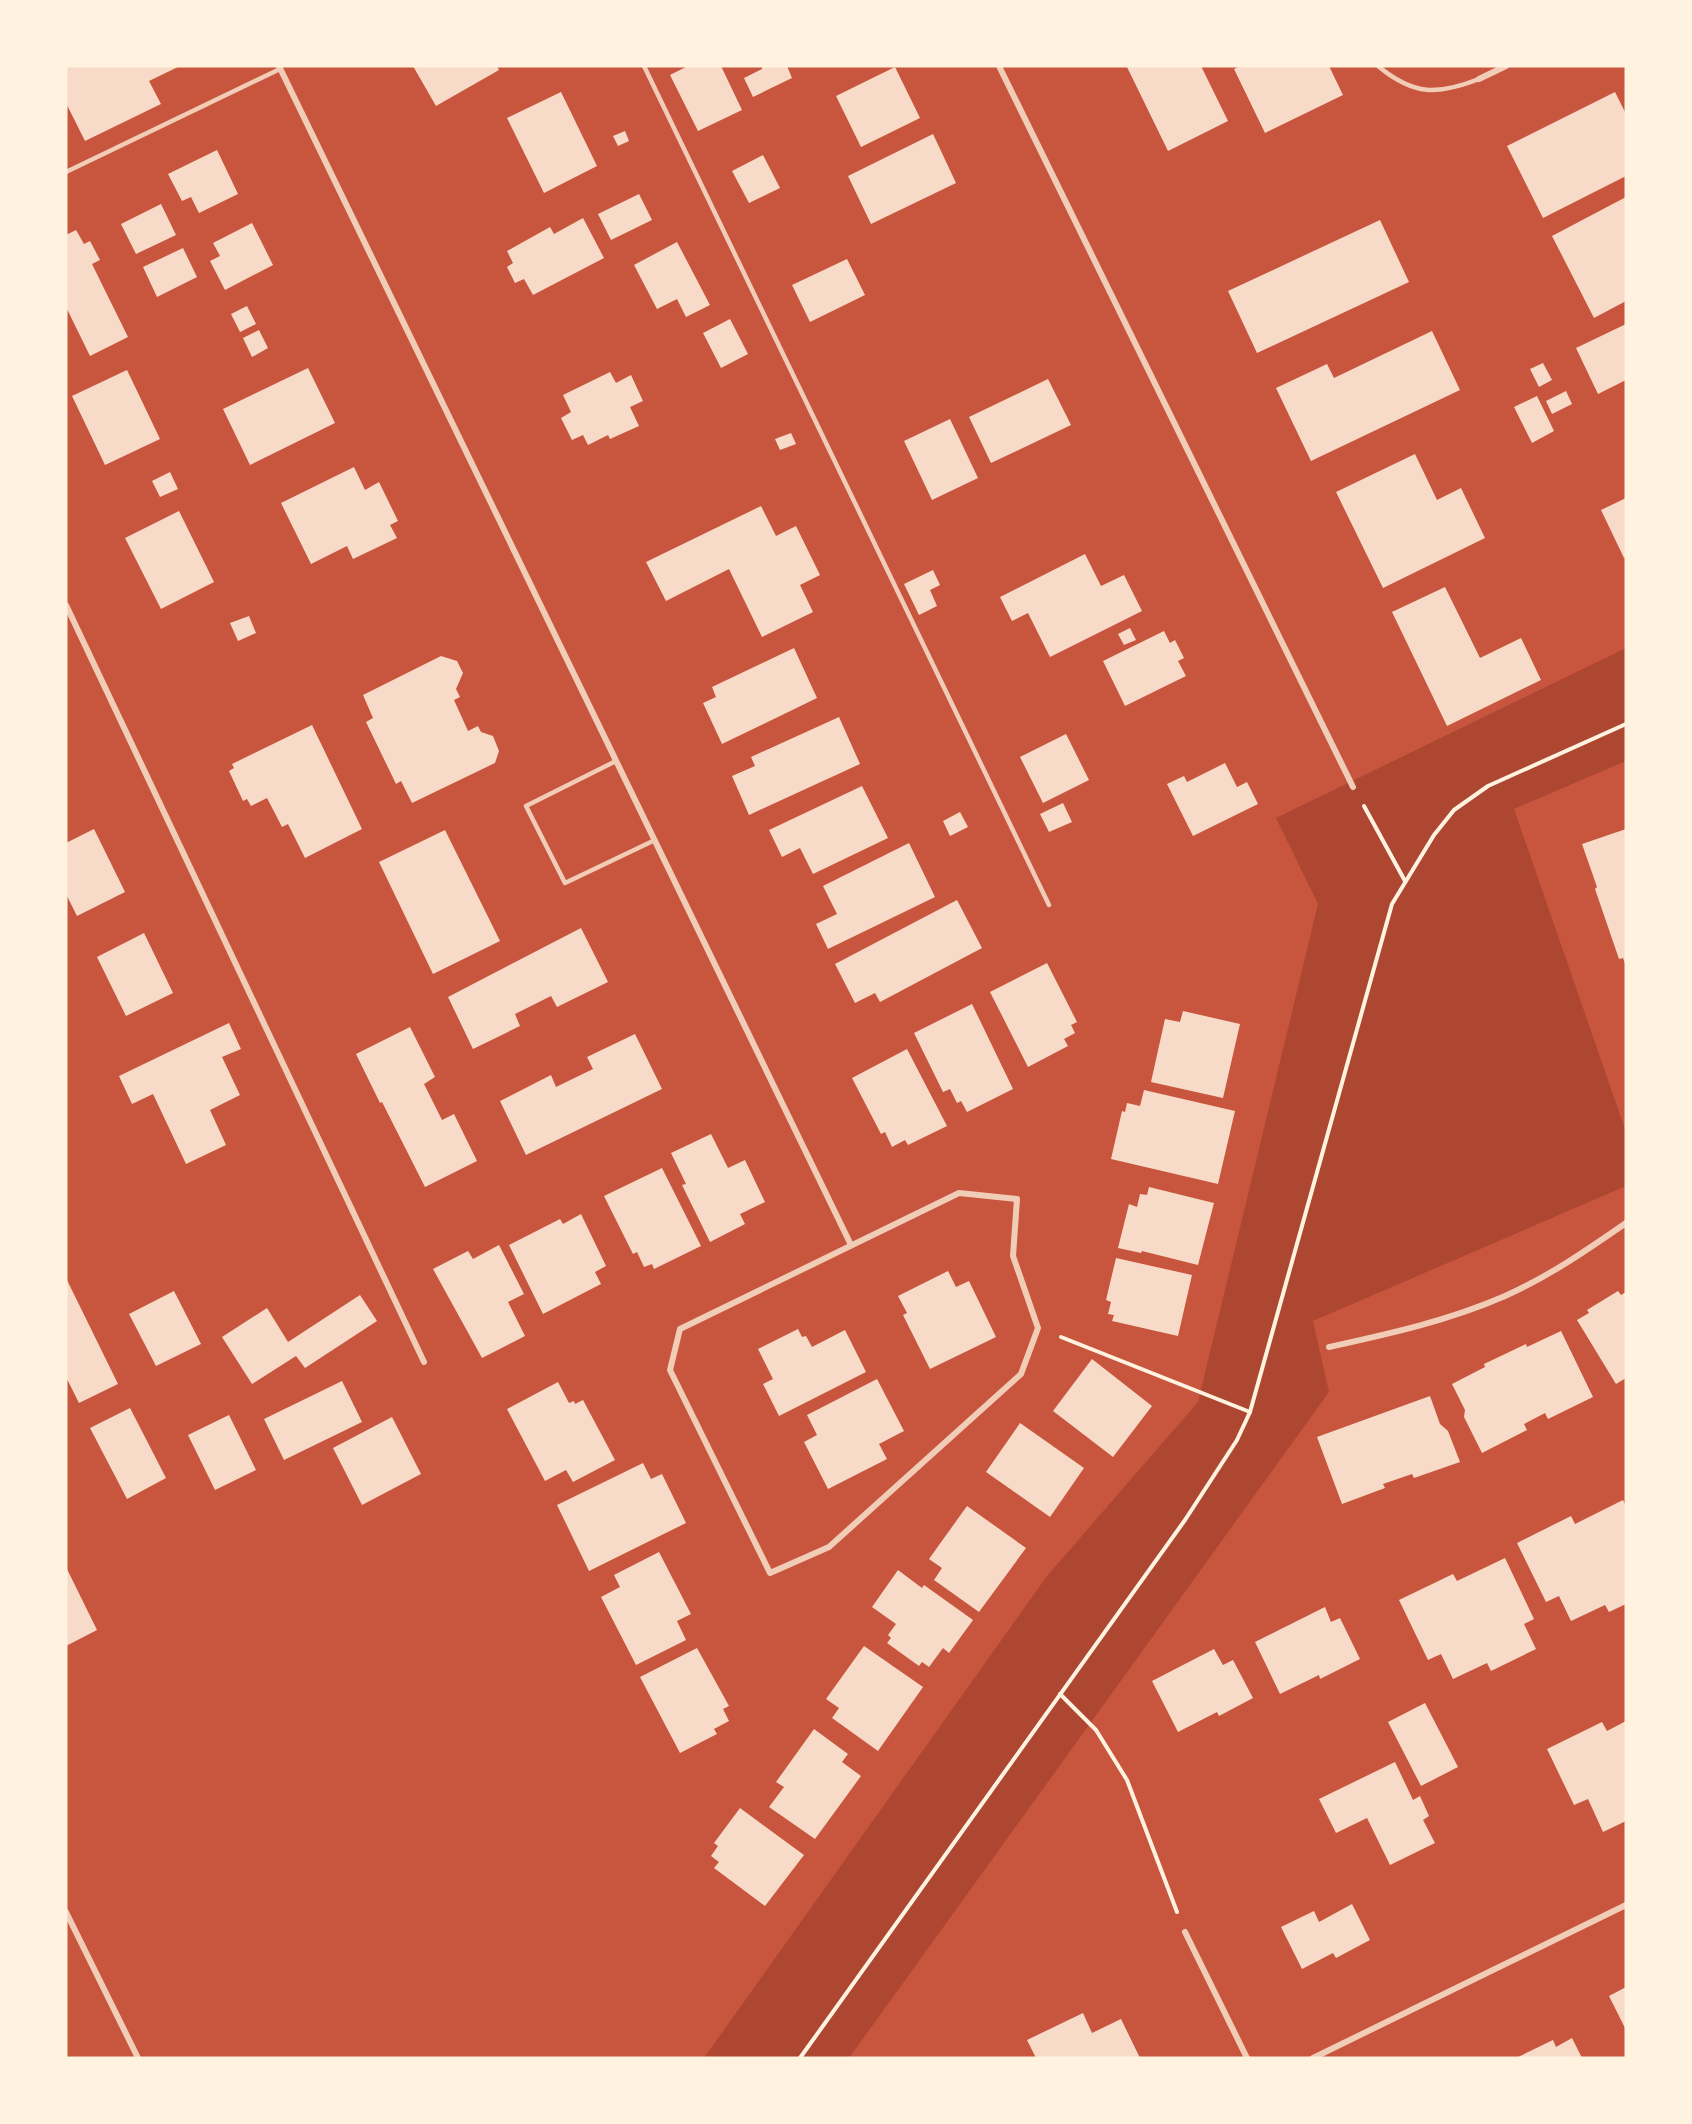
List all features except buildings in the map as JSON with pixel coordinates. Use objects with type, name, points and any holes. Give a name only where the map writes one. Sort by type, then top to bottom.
[{"type":"street","points":[[999,66],[1353,787]]},
{"type":"street","points":[[1479,79],[1506,66]]},
{"type":"street","points":[[280,67],[851,1245]]},
{"type":"street","points":[[66,605],[424,1362]]},
{"type":"street","points":[[959,1192],[1017,1199],[1013,1256],[1038,1328],[1021,1374],[829,1547],[770,1573],[670,1370],[680,1329],[851,1245],[959,1192]]},
{"type":"street","points":[[1329,1347],[1424,1325],[1504,1296],[1555,1270],[1626,1223]]},
{"type":"street","points":[[1313,2058],[1626,1905]]},
{"type":"street","points":[[66,1912],[138,2058]]},
{"type":"street","points":[[1185,1932],[1247,2058]]},
{"type":"lane","points":[[644,66],[1049,905]]},
{"type":"lane","points":[[1378,66],[1389,75],[1410,86],[1426,90],[1444,91],[1479,79]]},
{"type":"lane","points":[[66,172],[280,67]]},
{"type":"lane","points":[[616,761],[526,806],[565,883],[655,840]]},
{"type":"path","points":[[800,2058],[1213,1480],[1237,1440],[1250,1412],[1392,904],[1405,881],[1434,835],[1454,810],[1488,786],[1626,724]]},
{"type":"path","points":[[1353,787],[1405,881]]},
{"type":"path","points":[[1038,1328],[1250,1412]]},
{"type":"path","points":[[1060,1694],[1096,1730],[1127,1780],[1185,1932]]},
{"type":"shaded area","points":[[1626,648],[1626,761],[1514,809],[1626,1132],[1626,1186],[1313,1321],[1329,1392],[849,2058],[704,2058],[1047,1576],[1198,1402],[1318,904],[1276,818]]}]
